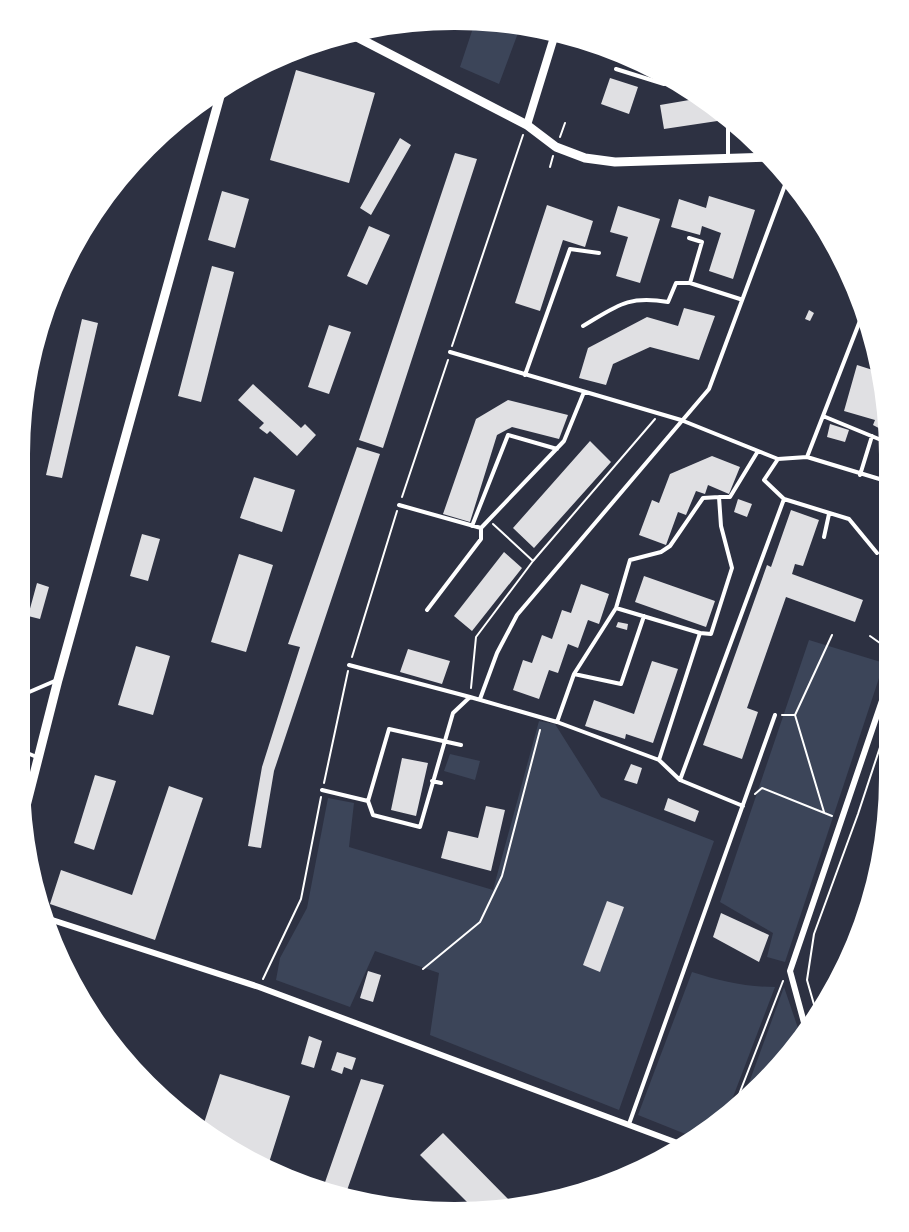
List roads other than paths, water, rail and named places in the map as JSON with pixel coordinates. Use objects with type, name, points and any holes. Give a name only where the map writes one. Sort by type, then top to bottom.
[{"type":"main road","points":[[363,40],[527,125],[556,147],[585,158],[615,162],[758,158]]},
{"type":"main road","points":[[30,790],[58,680],[218,103]]},
{"type":"street","points":[[527,125],[552,41]]},
{"type":"street","points":[[803,1019],[790,971],[879,709]]},
{"type":"street","points":[[55,921],[259,987],[673,1141]]},
{"type":"lane","points":[[616,69],[657,82]]},
{"type":"lane","points":[[728,130],[728,159]]},
{"type":"lane","points":[[480,699],[497,653],[517,615],[709,389],[740,299],[784,187]]},
{"type":"lane","points":[[689,238],[702,242],[690,283]]},
{"type":"lane","points":[[525,375],[570,249],[599,254]]},
{"type":"lane","points":[[583,326],[622,302],[645,298],[668,302],[676,283],[690,283],[740,299]]},
{"type":"lane","points":[[807,457],[858,325]]},
{"type":"lane","points":[[450,352],[681,420],[778,459],[807,457],[879,479]]},
{"type":"lane","points":[[481,528],[564,441],[584,392]]},
{"type":"lane","points":[[823,416],[878,439]]},
{"type":"lane","points":[[472,526],[508,435],[557,449]]},
{"type":"lane","points":[[860,475],[872,436]]},
{"type":"lane","points":[[557,722],[574,674],[616,608],[630,560],[661,552],[670,546],[703,498],[730,498],[758,451]]},
{"type":"lane","points":[[778,459],[764,480],[784,499],[849,519],[877,553]]},
{"type":"lane","points":[[616,608],[700,633],[711,634],[732,568],[721,526],[719,497]]},
{"type":"lane","points":[[680,780],[784,499]]},
{"type":"lane","points":[[399,505],[481,528]]},
{"type":"lane","points":[[824,537],[829,514]]},
{"type":"lane","points":[[427,610],[482,539],[481,528]]},
{"type":"lane","points":[[574,674],[621,684],[644,615]]},
{"type":"lane","points":[[659,760],[700,633]]},
{"type":"lane","points":[[349,665],[480,699],[557,722],[659,760],[680,780],[743,806]]},
{"type":"lane","points":[[30,692],[58,680]]},
{"type":"lane","points":[[461,745],[444,741],[389,729],[368,801],[374,814],[420,827],[432,781],[444,741],[453,713],[470,697]]},
{"type":"lane","points":[[629,1124],[775,715]]},
{"type":"lane","points":[[30,754],[39,758]]},
{"type":"lane","points":[[432,781],[441,783]]},
{"type":"lane","points":[[322,790],[368,801]]}]
